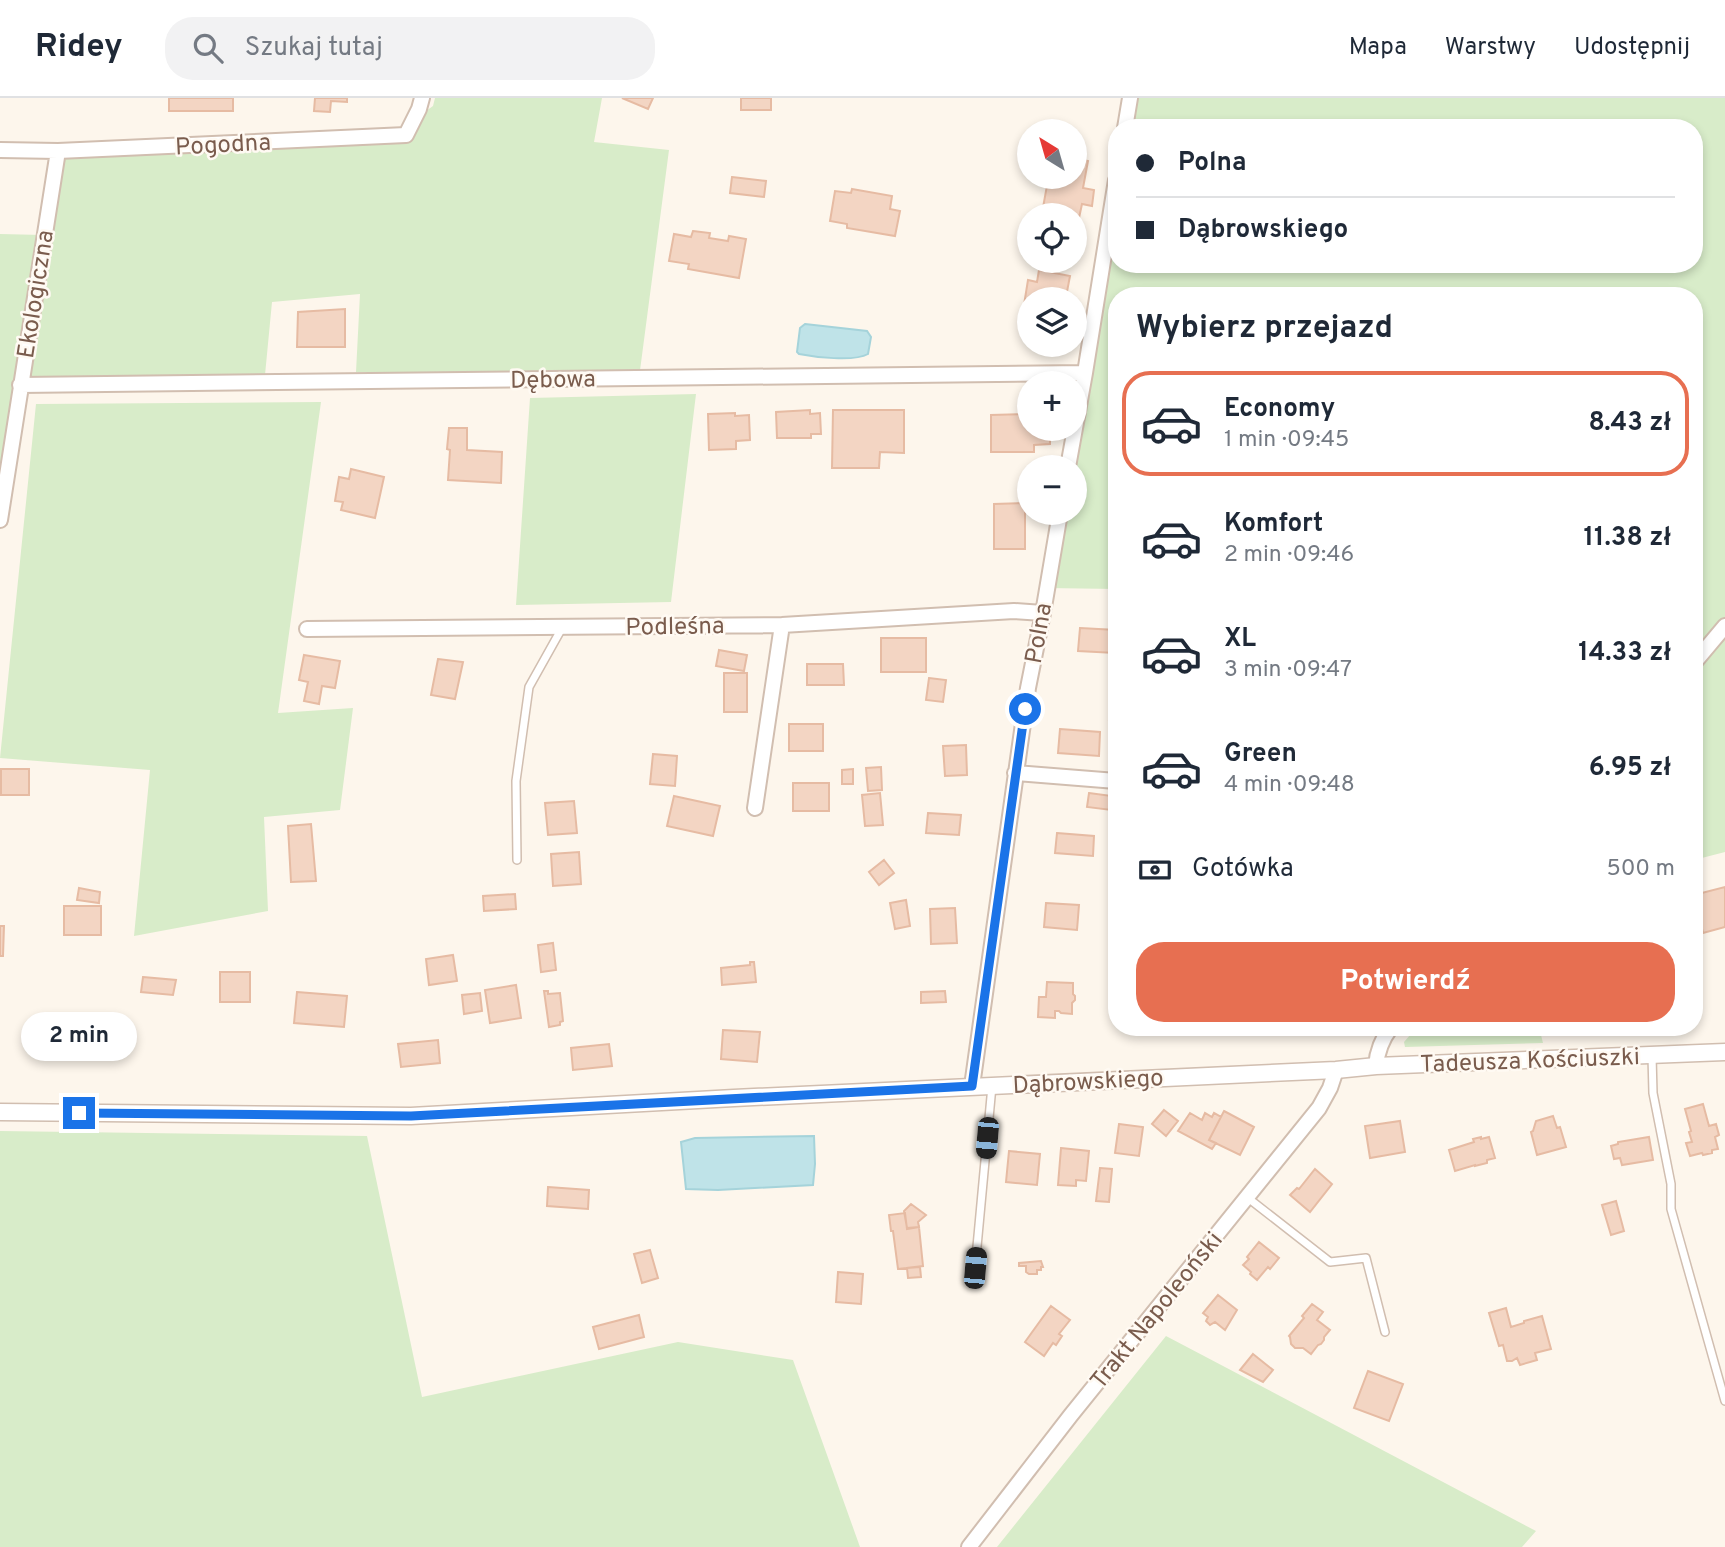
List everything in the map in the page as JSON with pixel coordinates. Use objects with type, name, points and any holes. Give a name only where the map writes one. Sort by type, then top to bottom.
[{"type":"street","name":"Pogodna","points":[[0,150],[58,151],[407,135],[422,98]]},
{"type":"street","points":[[1126,119],[1130,98]]},
{"type":"street","name":"Ekologiczna","points":[[0,520],[58,151]]},
{"type":"street","points":[[1085,371],[1108,230]]},
{"type":"street","name":"Dębowa","points":[[20,385],[1017,374]]},
{"type":"street","name":"Polna","points":[[972,1086],[1028,688],[1058,525]]},
{"type":"street","name":"Podleśna","points":[[307,629],[782,625],[1014,611],[1043,612]]},
{"type":"street","points":[[755,808],[782,625]]},
{"type":"street","points":[[1703,652],[1725,626]]},
{"type":"street","points":[[1015,773],[1108,780]]},
{"type":"street","points":[[1376,1066],[1377,1055],[1385,1036]]},
{"type":"street","name":"Tadeusza Kościuszki","points":[[1336,1070],[1376,1066],[1725,1052]]},
{"type":"street","name":"Dąbrowskiego","points":[[0,1112],[411,1116],[1336,1070]]},
{"type":"street","name":"Trakt Napoleoński","points":[[969,1547],[1071,1415],[1319,1108],[1336,1070]]},
{"type":"lane","points":[[517,860],[516,781],[529,687],[562,628]]},
{"type":"lane","points":[[1652,1055],[1653,1093],[1671,1184],[1671,1209],[1725,1401]]},
{"type":"lane","points":[[975,1268],[992,1086]]},
{"type":"lane","points":[[1248,1198],[1330,1262],[1366,1258],[1385,1332]]},
{"type":"green space","points":[[435,98],[602,98],[594,142],[669,150],[639,378],[356,372],[360,294],[272,302],[265,375],[20,385],[58,151],[387,139],[433,106]]},
{"type":"green space","points":[[1130,98],[1725,98],[1725,852],[1703,858],[1703,287],[1108,287],[1108,589],[1046,588],[1057,525],[1087,525],[1087,455],[1076,455],[1078,441],[1087,441],[1087,377],[1108,231],[1108,273],[1703,273],[1703,119],[1126,119]]},
{"type":"green space","points":[[0,234],[43,235],[0,467]]},
{"type":"green space","points":[[696,394],[671,602],[516,605],[530,398]]},
{"type":"green space","points":[[321,402],[278,713],[353,708],[340,810],[264,817],[268,911],[134,936],[150,770],[0,758],[36,404]]},
{"type":"green space","points":[[1409,1036],[1541,1036],[1543,1043],[1405,1047],[1404,1042]]},
{"type":"green space","points":[[0,1131],[367,1136],[422,1397],[678,1342],[793,1360],[860,1547],[0,1547]]},
{"type":"green space","points":[[1166,1336],[1536,1531],[1522,1547],[997,1547]]},
{"type":"water","points":[[805,324],[867,331],[871,337],[868,354],[844,358],[799,354],[800,328]]},
{"type":"water","points":[[814,1136],[813,1185],[686,1189],[681,1142],[695,1138]]},
{"type":"building","points":[[169,98],[233,98],[233,111],[169,111]]},
{"type":"building","points":[[315,98],[347,98],[347,102],[331,101],[330,112],[314,111]]},
{"type":"building","points":[[622,98],[653,98],[648,109]]},
{"type":"building","points":[[741,98],[771,98],[771,110],[741,110]]},
{"type":"building","points":[[732,177],[766,181],[764,197],[730,193]]},
{"type":"building","points":[[852,189],[892,196],[890,209],[900,211],[895,236],[847,228],[847,224],[830,221],[835,191],[851,193]]},
{"type":"building","points":[[1046,189],[1094,190],[1092,206],[1087,203],[1044,203]]},
{"type":"building","points":[[693,231],[710,233],[709,238],[728,241],[729,236],[746,239],[739,278],[688,269],[689,264],[669,261],[674,234],[691,237]]},
{"type":"building","points":[[1038,273],[1070,276],[1068,287],[1027,287],[1028,280],[1037,282]]},
{"type":"building","points":[[345,309],[345,347],[297,347],[298,312]]},
{"type":"building","points":[[810,410],[810,414],[820,413],[821,434],[811,434],[811,438],[777,438],[776,412]]},
{"type":"building","points":[[833,410],[904,410],[904,453],[880,452],[879,468],[832,468]]},
{"type":"building","points":[[735,413],[735,416],[749,415],[750,440],[736,441],[736,449],[709,450],[708,414]]},
{"type":"building","points":[[1017,414],[1017,441],[1050,441],[1050,444],[1034,445],[1034,452],[991,452],[991,415]]},
{"type":"building","points":[[449,428],[467,428],[467,450],[502,452],[501,483],[448,480]]},
{"type":"building","points":[[351,469],[384,477],[375,518],[341,510],[343,502],[335,501],[339,477],[349,479]]},
{"type":"building","points":[[1017,503],[1017,525],[1025,525],[1025,549],[994,549],[994,504]]},
{"type":"building","points":[[1080,628],[1108,630],[1108,653],[1078,651]]},
{"type":"building","points":[[881,638],[926,638],[926,672],[881,672]]},
{"type":"building","points":[[719,650],[747,655],[744,671],[716,666]]},
{"type":"building","points":[[304,655],[340,661],[335,688],[322,686],[319,704],[304,701],[308,682],[299,680]]},
{"type":"building","points":[[438,659],[463,662],[455,699],[431,695]]},
{"type":"building","points":[[807,664],[843,664],[844,685],[807,685]]},
{"type":"building","points":[[724,673],[747,673],[747,712],[724,712]]},
{"type":"building","points":[[929,678],[946,680],[943,702],[926,700]]},
{"type":"building","points":[[789,724],[823,724],[823,751],[789,751]]},
{"type":"building","points":[[1060,729],[1100,732],[1099,756],[1058,753]]},
{"type":"building","points":[[966,745],[967,775],[945,776],[943,746]]},
{"type":"building","points":[[653,754],[677,756],[675,786],[650,784]]},
{"type":"building","points":[[881,767],[882,790],[868,791],[866,768]]},
{"type":"building","points":[[1,769],[29,769],[29,795],[1,795]]},
{"type":"building","points":[[853,769],[853,784],[842,784],[842,770]]},
{"type":"building","points":[[793,783],[829,783],[829,811],[793,811]]},
{"type":"building","points":[[880,793],[883,825],[865,826],[862,795]]},
{"type":"building","points":[[1089,793],[1108,795],[1108,810],[1087,807]]},
{"type":"building","points":[[674,796],[720,806],[713,836],[667,826]]},
{"type":"building","points":[[574,801],[577,833],[548,835],[545,803]]},
{"type":"building","points":[[928,813],[961,815],[959,835],[926,833]]},
{"type":"building","points":[[311,824],[316,881],[291,882],[288,826]]},
{"type":"building","points":[[1057,833],[1094,836],[1093,856],[1055,853]]},
{"type":"building","points":[[579,852],[581,884],[553,886],[551,854]]},
{"type":"building","points":[[884,860],[894,873],[879,885],[869,872]]},
{"type":"building","points":[[1725,887],[1725,927],[1703,933],[1703,893]]},
{"type":"building","points":[[79,888],[100,892],[99,903],[77,900]]},
{"type":"building","points":[[515,894],[516,909],[484,911],[483,896]]},
{"type":"building","points":[[906,900],[910,926],[895,929],[890,903]]},
{"type":"building","points":[[1046,903],[1079,905],[1077,930],[1044,927]]},
{"type":"building","points":[[64,906],[101,906],[101,935],[64,935]]},
{"type":"building","points":[[955,908],[957,943],[931,944],[930,909]]},
{"type":"building","points":[[0,926],[4,926],[3,956],[0,956]]},
{"type":"building","points":[[553,943],[556,970],[541,972],[538,945]]},
{"type":"building","points":[[453,955],[457,981],[429,985],[426,959]]},
{"type":"building","points":[[750,962],[754,962],[756,982],[722,985],[721,968],[750,965]]},
{"type":"building","points":[[220,972],[250,972],[250,1002],[220,1002]]},
{"type":"building","points":[[143,977],[176,980],[173,995],[141,992]]},
{"type":"building","points":[[1047,982],[1073,983],[1075,1000],[1072,1003],[1072,1014],[1055,1011],[1055,1018],[1038,1017],[1039,997],[1046,997]]},
{"type":"building","points":[[516,985],[521,1018],[490,1023],[485,990]]},
{"type":"building","points":[[544,991],[548,991],[548,994],[560,993],[563,1021],[560,1025],[549,1027]]},
{"type":"building","points":[[945,991],[946,1002],[921,1003],[921,992]]},
{"type":"building","points":[[297,992],[347,996],[344,1027],[294,1023]]},
{"type":"building","points":[[480,993],[482,1011],[464,1014],[462,995]]},
{"type":"building","points":[[723,1030],[760,1032],[757,1062],[721,1059]]},
{"type":"building","points":[[81,1034],[111,1034],[111,1056],[81,1056]]},
{"type":"building","points":[[438,1040],[440,1063],[401,1067],[398,1044]]},
{"type":"building","points":[[609,1044],[612,1066],[573,1070],[571,1048]]},
{"type":"building","points":[[1703,1104],[1709,1126],[1716,1124],[1719,1135],[1715,1137],[1718,1149],[1712,1150],[1712,1153],[1690,1156],[1686,1143],[1692,1142],[1691,1131],[1685,1109]]},
{"type":"building","points":[[1164,1110],[1178,1121],[1166,1136],[1152,1124]]},
{"type":"building","points":[[1224,1111],[1254,1127],[1240,1155],[1209,1140]]},
{"type":"building","points":[[1190,1113],[1202,1120],[1205,1113],[1212,1117],[1214,1113],[1221,1117],[1209,1140],[1216,1143],[1212,1149],[1178,1131]]},
{"type":"building","points":[[1553,1116],[1557,1128],[1560,1127],[1566,1147],[1537,1155],[1531,1132],[1536,1121]]},
{"type":"building","points":[[1400,1121],[1405,1152],[1370,1158],[1365,1126]]},
{"type":"building","points":[[1119,1124],[1143,1127],[1139,1156],[1115,1153]]},
{"type":"building","points":[[1481,1137],[1489,1137],[1495,1158],[1487,1160],[1487,1163],[1455,1171],[1449,1150]]},
{"type":"building","points":[[1649,1137],[1653,1160],[1622,1165],[1620,1158],[1614,1159],[1611,1146],[1618,1142]]},
{"type":"building","points":[[1061,1148],[1089,1151],[1086,1181],[1076,1180],[1076,1186],[1058,1185]]},
{"type":"building","points":[[1009,1151],[1040,1154],[1037,1185],[1006,1182]]},
{"type":"building","points":[[1100,1168],[1112,1169],[1109,1202],[1096,1201]]},
{"type":"building","points":[[1315,1169],[1332,1184],[1310,1212],[1290,1195],[1299,1189]]},
{"type":"building","points":[[548,1187],[589,1190],[588,1209],[547,1206]]},
{"type":"building","points":[[1616,1201],[1624,1231],[1611,1235],[1602,1205]]},
{"type":"building","points":[[911,1204],[926,1215],[918,1222],[919,1227],[907,1228],[904,1211]]},
{"type":"building","points":[[905,1213],[907,1229],[919,1227],[923,1266],[898,1269],[889,1215]]},
{"type":"building","points":[[1259,1242],[1279,1258],[1257,1280],[1243,1265]]},
{"type":"building","points":[[650,1250],[658,1278],[642,1283],[634,1254]]},
{"type":"building","points":[[1041,1261],[1043,1267],[1037,1270],[1037,1274],[1029,1274],[1026,1272],[1026,1266],[1019,1266],[1019,1263]]},
{"type":"building","points":[[920,1267],[921,1277],[908,1278],[907,1268]]},
{"type":"building","points":[[838,1272],[863,1274],[861,1304],[836,1302]]},
{"type":"building","points":[[1218,1295],[1237,1310],[1225,1330],[1215,1322],[1210,1325],[1206,1321],[1208,1317],[1203,1313]]},
{"type":"building","points":[[1312,1304],[1323,1312],[1317,1320],[1330,1330],[1311,1354],[1303,1348],[1295,1348],[1289,1336]]},
{"type":"building","points":[[1051,1306],[1070,1320],[1059,1334],[1062,1336],[1056,1345],[1053,1343],[1044,1356],[1025,1342]]},
{"type":"building","points":[[1506,1308],[1511,1327],[1542,1316],[1551,1349],[1535,1353],[1537,1360],[1520,1365],[1517,1358],[1507,1361],[1503,1345],[1499,1346],[1489,1313]]},
{"type":"building","points":[[639,1315],[644,1337],[599,1349],[593,1327]]},
{"type":"building","points":[[1253,1354],[1273,1370],[1263,1382],[1240,1370]]},
{"type":"building","points":[[1368,1371],[1403,1384],[1389,1421],[1354,1408]]},
{"type":"route","points":[[79,1113],[411,1116],[972,1086],[1025,709]]}]
